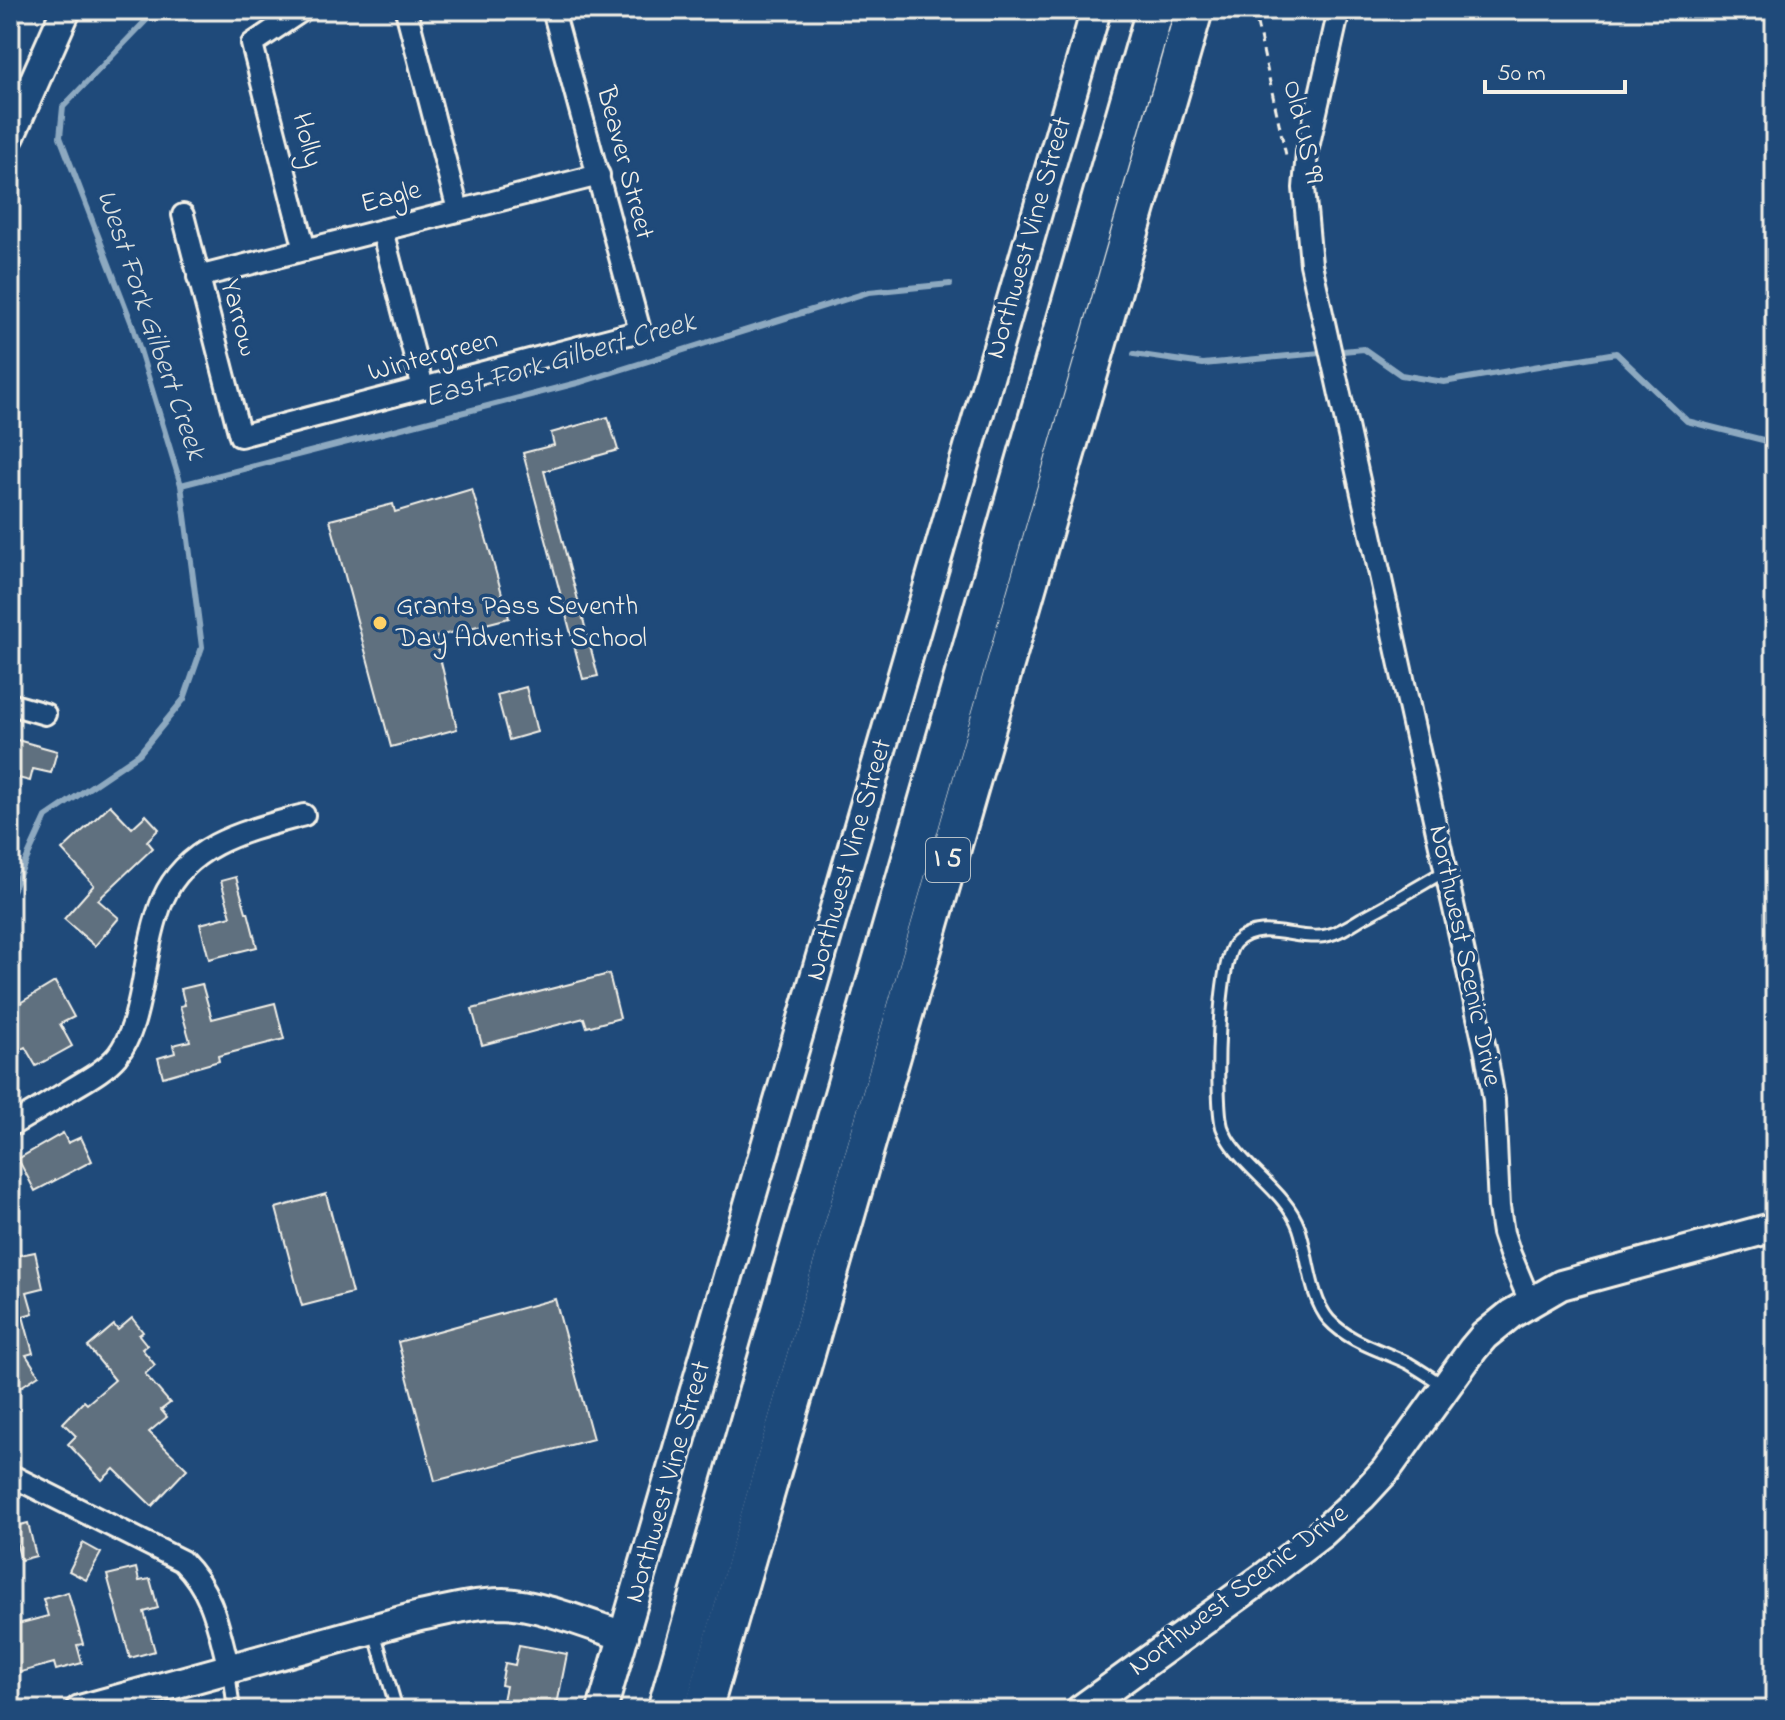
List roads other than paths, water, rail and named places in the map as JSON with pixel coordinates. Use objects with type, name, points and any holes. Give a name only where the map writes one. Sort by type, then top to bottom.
[{"type":"highway","name":"I 5","points":[[666,1710],[1155,10]]},
{"type":"highway","name":"I 5","points":[[703,1710],[1194,10]]},
{"type":"street","points":[[10,136],[66,10]]},
{"type":"street","name":"Holly","points":[[303,10],[252,44],[305,250]]},
{"type":"street","points":[[406,10],[458,210]]},
{"type":"street","name":"Beaver Street","points":[[553,10],[640,331]]},
{"type":"street","name":"Northwest Vine Street","points":[[602,1710],[1096,10]]},
{"type":"street","name":"Northwest Scenic Drive","points":[[1080,1710],[1322,1533],[1386,1470],[1484,1336],[1530,1302],[1503,1233],[1497,1137],[1486,1053],[1311,264],[1304,188],[1307,152],[1339,10]]},
{"type":"street","name":"Eagle","points":[[198,277],[599,175]]},
{"type":"street","name":"Yarrow","points":[[183,215],[240,436]]},
{"type":"street","points":[[382,230],[423,388]]},
{"type":"street","name":"Wintergreen","points":[[240,436],[640,331]]},
{"type":"street","points":[[10,704],[45,714]]},
{"type":"street","points":[[10,1126],[101,1071],[117,1055],[128,1036],[137,1009],[155,923],[164,898],[191,860],[238,834],[304,815]]},
{"type":"street","points":[[1530,1302],[1571,1282],[1775,1227]]},
{"type":"street","points":[[10,1475],[182,1561],[207,1594],[229,1669]]},
{"type":"street","points":[[80,1710],[459,1608],[503,1603],[558,1615],[624,1636]]},
{"type":"lane","points":[[1445,1387],[1412,1365],[1357,1341],[1327,1319],[1319,1303],[1298,1226],[1287,1206],[1229,1142],[1222,1126],[1219,1069],[1221,995],[1228,955],[1235,942],[1249,934],[1274,931],[1307,938],[1328,936],[1447,870]]},
{"type":"lane","points":[[373,1629],[397,1710]]},
{"type":"lane","points":[[229,1669],[234,1710]]},
{"type":"waterway","name":"West Fork Gilbert Creek","points":[[10,895],[46,817],[139,754],[184,699],[202,647],[181,485],[132,324],[60,137],[63,107],[156,10]]},
{"type":"waterway","name":"East Fork Gilbert Creek","points":[[181,485],[581,382],[869,292],[950,284]]},
{"type":"waterway","name":"East Fork Gilbert Creek","points":[[1134,354],[1203,364],[1364,349],[1401,375],[1444,382],[1616,353],[1687,421],[1775,443]]},
{"type":"place","name":"Grants Pass Seventh Day Adventist School","points":[[380,623]]}]
